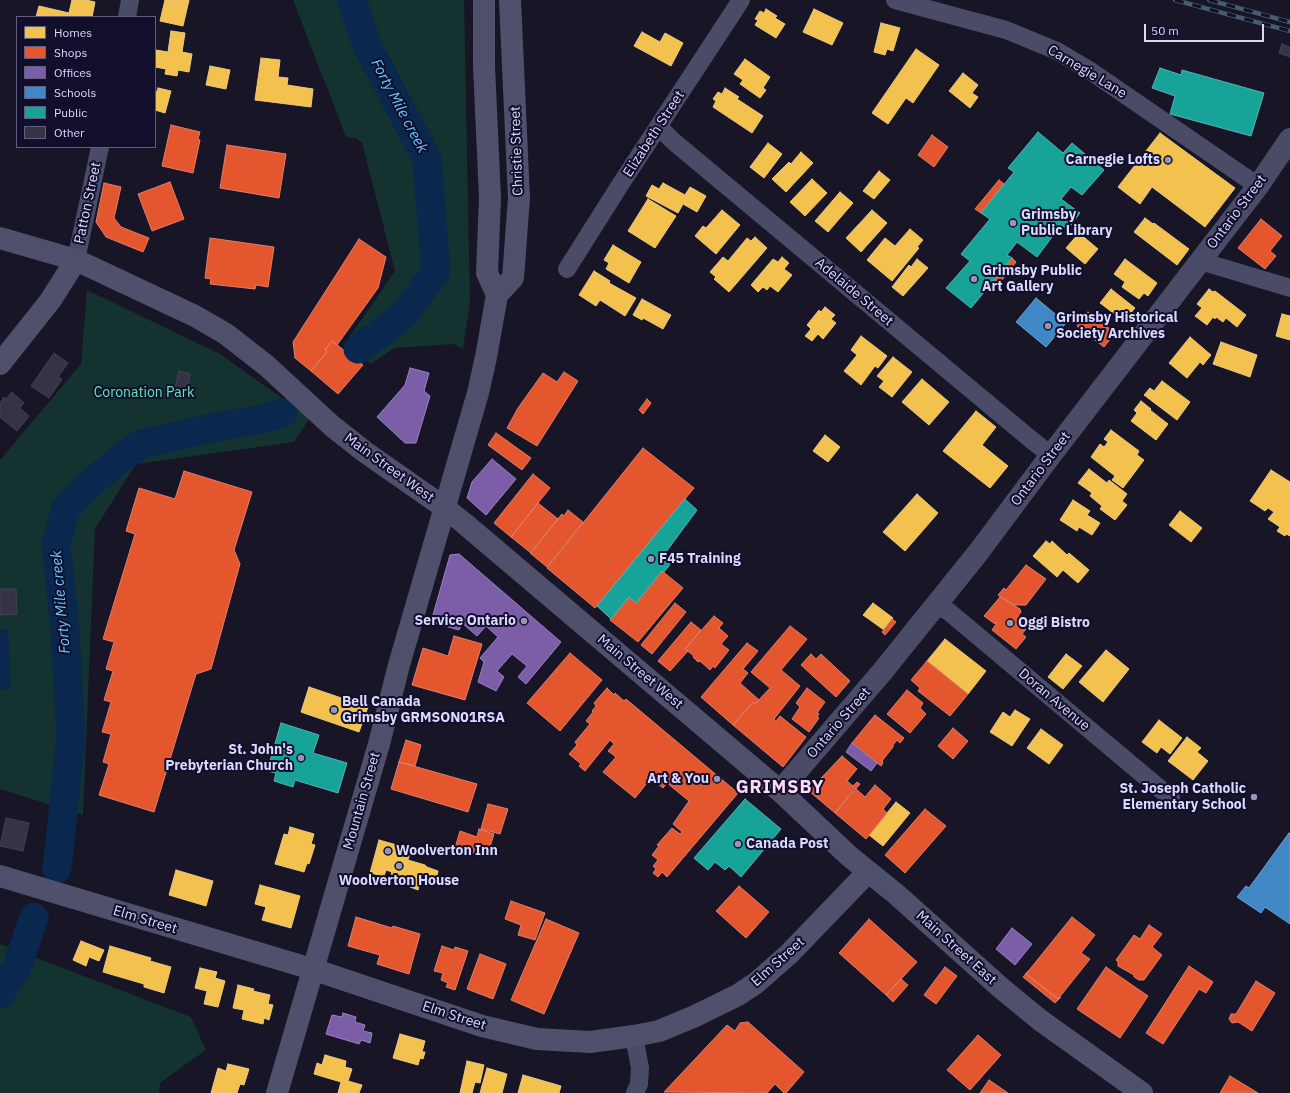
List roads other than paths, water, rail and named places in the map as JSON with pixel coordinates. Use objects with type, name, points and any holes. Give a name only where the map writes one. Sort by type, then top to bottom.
[{"type":"main road","name":"Christie Street","points":[[484,0],[484,66],[490,198],[487,274],[497,295],[513,278],[519,198],[510,0]]},
{"type":"main road","name":"Main Street West","points":[[0,238],[76,260],[195,316],[226,334],[267,366],[332,426],[365,452],[445,508],[780,791]]},
{"type":"main road","points":[[0,364],[50,301],[76,260]]},
{"type":"main road","points":[[445,508],[480,384],[497,295]]},
{"type":"main road","name":"Mountain Street","points":[[277,1093],[379,744],[399,665],[445,508]]},
{"type":"main road","name":"Main Street East","points":[[780,791],[868,872],[896,894],[978,968],[1040,1020],[1142,1093]]},
{"type":"main road","name":"Elm Street","points":[[0,876],[312,969],[482,1026],[537,1039],[590,1042],[659,1031],[693,1017],[738,995],[756,983],[789,954],[868,872]]},
{"type":"street","points":[[127,16],[130,0]]},
{"type":"street","name":"Elizabeth Street","points":[[567,269],[741,0]]},
{"type":"street","name":"Carnegie Lane","points":[[896,0],[1006,30],[1057,51],[1089,70],[1258,186]]},
{"type":"street","name":"Adelaide Street","points":[[659,127],[1051,455]]},
{"type":"street","name":"Ontario Street","points":[[780,791],[882,672],[978,554],[1051,455],[1258,186],[1290,139]]},
{"type":"street","name":"Patton Street","points":[[76,260],[100,148]]},
{"type":"street","points":[[1200,262],[1290,288]]},
{"type":"street","name":"Doran Avenue","points":[[935,606],[948,611],[1171,798]]},
{"type":"street","points":[[634,1036],[640,1068],[639,1084],[635,1093]]},
{"type":"water","points":[[0,629],[8,629],[11,690],[0,690]]},
{"type":"waterway","name":"Forty Mile creek","points":[[352,0],[367,45],[427,159],[436,271],[403,316],[358,349]]},
{"type":"waterway","name":"Forty Mile creek","points":[[57,869],[71,737],[65,629],[56,545],[66,508],[90,484],[121,458],[141,444],[221,426],[262,419],[283,413]]},
{"type":"waterway","name":"Forty Mile creek","points":[[0,994],[17,967],[34,917]]},
{"type":"railway","points":[[1175,0],[1290,31]]},
{"type":"railway","points":[[1209,0],[1290,22]]},
{"type":"place","name":"Carnegie Lofts","points":[[1168,160]]},
{"type":"place","name":"Grimsby Public Library","points":[[1013,223]]},
{"type":"place","name":"Grimsby Public Art Gallery","points":[[974,279]]},
{"type":"place","name":"Grimsby Historical Society Archives","points":[[1048,326]]},
{"type":"place","name":"F45 Training","points":[[651,559]]},
{"type":"place","name":"Service Ontario","points":[[524,621]]},
{"type":"place","name":"Oggi Bistro","points":[[1010,623]]},
{"type":"place","name":"Bell Canada Grimsby GRMSON01RSA","points":[[334,710]]},
{"type":"place","name":"St. John's Prebyterian Church","points":[[301,758]]},
{"type":"place","name":"Art & You","points":[[717,779]]},
{"type":"place","name":"St. Joseph Catholic Elementary School","points":[[1254,797]]},
{"type":"place","name":"Canada Post","points":[[738,844]]},
{"type":"place","name":"Woolverton Inn","points":[[388,851]]},
{"type":"place","name":"Woolverton House","points":[[399,866]]},
{"type":"district","name":"GRIMSBY","points":[[780,788]]},
{"type":"park label","name":"Coronation Park","points":[[144,393]]}]
